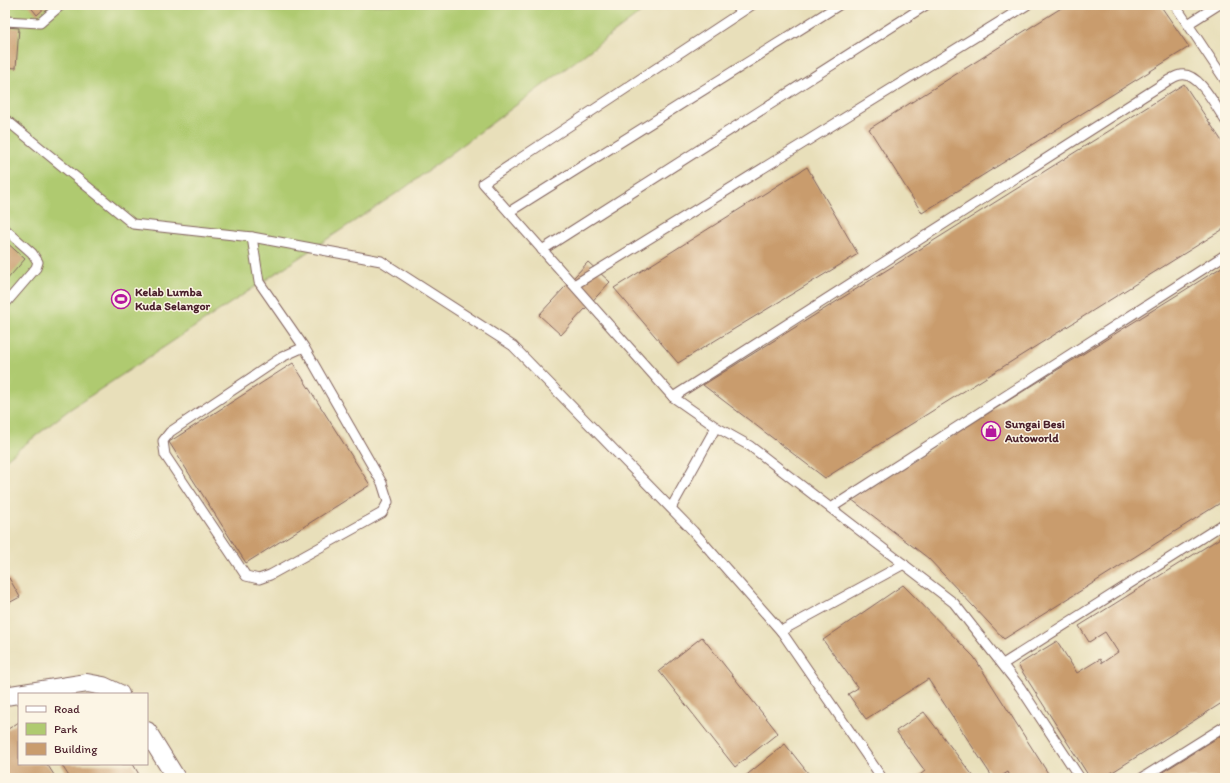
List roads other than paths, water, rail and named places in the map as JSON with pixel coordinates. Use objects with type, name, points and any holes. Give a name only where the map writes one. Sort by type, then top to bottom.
[{"type":"street","points":[[24,693],[87,683],[103,686],[118,693]]},
{"type":"street","points":[[5,696],[18,694]]},
{"type":"street","points":[[148,733],[176,778]]},
{"type":"lane","points":[[5,21],[40,23],[61,5]]},
{"type":"lane","points":[[752,5],[483,183],[673,396],[716,427],[750,446],[954,603],[1003,664],[1080,778]]},
{"type":"lane","points":[[509,212],[839,5]]},
{"type":"lane","points":[[542,250],[926,5]]},
{"type":"lane","points":[[574,285],[1027,5]]},
{"type":"lane","points":[[1175,5],[1221,66],[1225,80]]},
{"type":"lane","points":[[1188,24],[1218,5]]},
{"type":"lane","points":[[673,396],[1169,80],[1181,74],[1194,77],[1202,86],[1225,120]]},
{"type":"lane","points":[[5,119],[133,224],[252,237],[381,261],[513,346],[671,508],[781,631],[882,778]]},
{"type":"lane","points":[[5,229],[32,252],[38,262],[36,268],[5,304]]},
{"type":"lane","points":[[252,237],[260,282],[304,347],[382,483],[388,502],[382,513],[270,575],[259,579],[246,576],[165,455],[163,441],[170,432],[282,357],[304,347]]},
{"type":"lane","points":[[831,508],[1225,254]]},
{"type":"lane","points":[[671,508],[716,427]]},
{"type":"lane","points":[[1003,664],[1225,523]]},
{"type":"lane","points":[[781,631],[904,564]]},
{"type":"lane","points":[[1142,778],[1225,726]]},
{"type":"place","name":"Kelab Lumba Kuda Selangor","points":[[121,299]]},
{"type":"place","name":"Sungai Besi Autoworld","points":[[991,431]]}]
